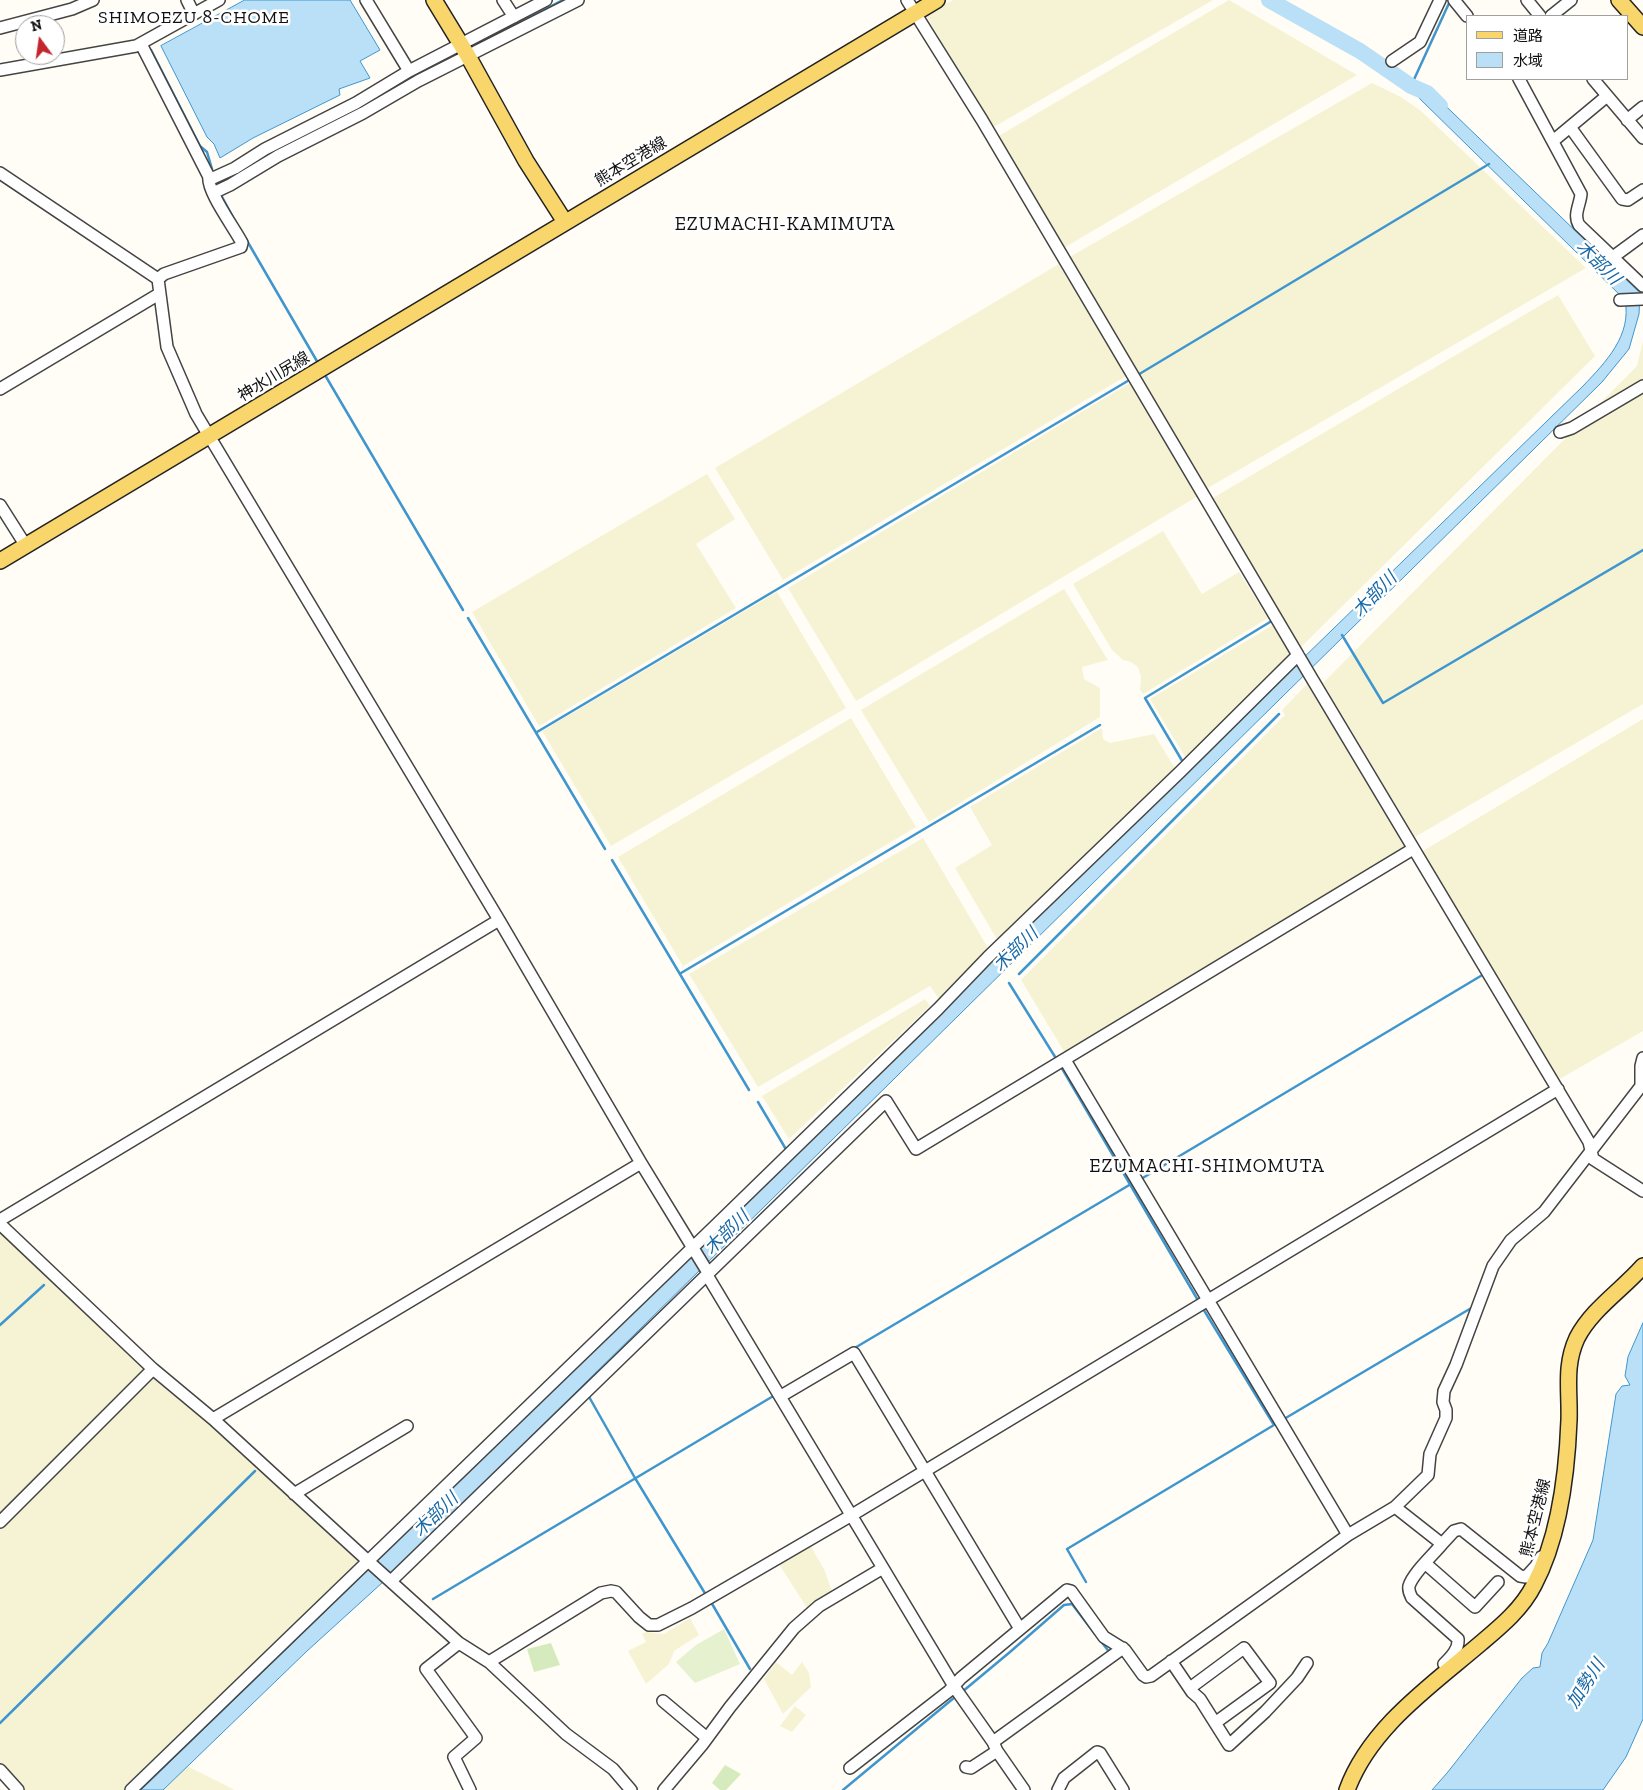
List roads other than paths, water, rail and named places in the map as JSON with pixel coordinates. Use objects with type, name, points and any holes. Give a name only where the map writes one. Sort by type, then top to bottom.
[{"type":"main road","points":[[434,0],[526,161],[565,222]]},
{"type":"main road","name":"熊本空港線","points":[[565,222],[937,0]]},
{"type":"main road","points":[[1619,0],[1643,27]]},
{"type":"main road","name":"神水川尻線","points":[[0,561],[565,222]]},
{"type":"main road","name":"熊本空港線","points":[[1347,1790],[1359,1766],[1382,1732],[1514,1613],[1534,1587],[1548,1554],[1558,1515],[1567,1450],[1570,1357],[1578,1338],[1588,1322],[1643,1266]]},
{"type":"street","points":[[0,28],[72,9],[93,0]]},
{"type":"street","points":[[187,0],[194,14]]},
{"type":"street","points":[[0,70],[136,46],[218,0]]},
{"type":"street","points":[[366,0],[409,71]]},
{"type":"street","points":[[503,0],[514,17]]},
{"type":"street","points":[[212,193],[418,81],[514,17],[546,0]]},
{"type":"street","points":[[209,177],[213,178],[236,168],[265,149],[374,94],[409,71],[464,50],[578,0]]},
{"type":"street","points":[[907,0],[982,120],[1413,849],[1558,1089],[1589,1142],[1593,1159],[1643,1191]]},
{"type":"street","points":[[1392,60],[1420,42],[1440,0]]},
{"type":"street","points":[[1526,0],[1539,15]]},
{"type":"street","points":[[1552,15],[1571,0]]},
{"type":"street","points":[[1454,1],[1466,15]]},
{"type":"street","points":[[141,44],[209,177],[208,184],[212,193],[242,242],[242,246],[164,274],[158,279]]},
{"type":"street","points":[[1521,80],[1581,194],[1576,220],[1643,286]]},
{"type":"street","points":[[1594,80],[1643,138]]},
{"type":"street","points":[[1553,141],[1607,96]]},
{"type":"street","points":[[1628,120],[1643,107]]},
{"type":"street","points":[[1570,127],[1622,199],[1628,200],[1643,190]]},
{"type":"street","points":[[0,173],[158,279]]},
{"type":"street","points":[[1613,257],[1643,235]]},
{"type":"street","points":[[158,279],[167,347],[196,414],[499,920],[641,1163],[883,1568],[957,1690],[1023,1790]]},
{"type":"street","points":[[0,389],[159,294]]},
{"type":"street","points":[[1621,300],[1642,300]]},
{"type":"street","points":[[1560,432],[1572,428],[1643,386]]},
{"type":"street","points":[[0,505],[26,546]]},
{"type":"street","points":[[131,1790],[692,1248],[938,1009],[992,953],[1299,657]]},
{"type":"street","points":[[391,1581],[886,1101],[916,1149],[1413,849]]},
{"type":"street","points":[[0,1220],[499,920]]},
{"type":"street","points":[[850,1768],[957,1690],[961,1678],[1067,1590],[1071,1590],[1104,1637],[1123,1648],[1143,1675],[1146,1677],[1151,1676],[1348,1535],[1395,1507],[1428,1475],[1430,1454],[1446,1418],[1443,1402],[1444,1391],[1456,1365],[1493,1266],[1511,1240],[1544,1212],[1641,1086],[1643,1058]]},
{"type":"street","points":[[1065,1060],[1348,1535]]},
{"type":"street","points":[[489,1662],[601,1593],[616,1592],[649,1626],[658,1625],[852,1515],[1208,1302],[1558,1089]]},
{"type":"street","points":[[213,1419],[641,1163]]},
{"type":"street","points":[[0,1224],[154,1369],[213,1419],[459,1643],[489,1662],[566,1734],[613,1769],[631,1790]]},
{"type":"street","points":[[781,1396],[854,1353],[1020,1629]]},
{"type":"street","points":[[0,1522],[154,1369]]},
{"type":"street","points":[[294,1494],[407,1426]]},
{"type":"street","points":[[1395,1507],[1442,1544]]},
{"type":"street","points":[[1448,1671],[1444,1664],[1455,1651],[1458,1639],[1409,1593],[1409,1587],[1413,1579],[1442,1544],[1454,1531],[1460,1529],[1520,1576],[1526,1577],[1542,1556],[1548,1554]]},
{"type":"street","points":[[1426,1564],[1475,1607],[1498,1582]]},
{"type":"street","points":[[664,1790],[794,1628],[819,1606],[883,1568]]},
{"type":"street","points":[[459,1643],[426,1669],[476,1738],[454,1757],[466,1789]]},
{"type":"street","points":[[966,1767],[971,1768],[995,1746],[1123,1648]]},
{"type":"street","points":[[1190,1688],[1244,1648],[1270,1683],[1215,1723]]},
{"type":"street","points":[[1171,1662],[1200,1699],[1229,1745],[1265,1712],[1297,1678],[1307,1663]]},
{"type":"street","points":[[663,1701],[707,1738]]},
{"type":"street","points":[[1058,1790],[1064,1778],[1097,1752],[1100,1753],[1108,1764],[1123,1790]]},
{"type":"street","points":[[0,1770],[18,1790]]},
{"type":"water","points":[[245,0],[350,0],[380,50],[360,61],[370,78],[339,89],[340,95],[253,138],[220,158],[214,144],[207,137],[161,46]]},
{"type":"water","points":[[1426,87],[1640,293],[1639,314],[1629,349],[1602,382],[383,1582],[307,1651],[163,1790],[141,1790],[1583,386],[1608,357],[1621,336],[1625,325],[1625,300],[1419,98]]},
{"type":"water","name":"加勢川","points":[[1643,1323],[1643,1719],[1626,1757],[1603,1790],[1432,1790],[1522,1678],[1533,1668],[1540,1667],[1542,1653],[1593,1540],[1616,1394],[1622,1386],[1630,1385],[1625,1376],[1628,1357]]},
{"type":"waterway","points":[[474,46],[563,0]]},
{"type":"waterway","name":"木部川","points":[[1269,0],[1360,51],[1411,86],[1427,93],[1440,106]]},
{"type":"waterway","points":[[1411,86],[1450,1]]},
{"type":"waterway","points":[[151,50],[200,146],[207,152],[212,169]]},
{"type":"waterway","points":[[417,75],[453,55]]},
{"type":"waterway","points":[[250,166],[273,152]]},
{"type":"waterway","points":[[1136,376],[1489,164]]},
{"type":"waterway","points":[[215,180],[217,184],[231,178]]},
{"type":"waterway","points":[[221,195],[239,228]]},
{"type":"waterway","points":[[246,239],[318,363]]},
{"type":"waterway","points":[[325,375],[463,610]]},
{"type":"waterway","points":[[537,732],[1131,379]]},
{"type":"waterway","points":[[1342,635],[1383,703],[1643,550]]},
{"type":"waterway","points":[[468,618],[605,849]]},
{"type":"waterway","points":[[1184,764],[1145,698],[1270,622]]},
{"type":"waterway","points":[[1019,974],[1279,714]]},
{"type":"waterway","points":[[681,973],[1100,725]]},
{"type":"waterway","points":[[612,860],[749,1090]]},
{"type":"waterway","points":[[1141,1179],[1484,974]]},
{"type":"waterway","points":[[1009,983],[1057,1060]]},
{"type":"waterway","points":[[1060,1065],[1199,1302]]},
{"type":"waterway","points":[[758,1102],[787,1151]]},
{"type":"waterway","points":[[853,1349],[1131,1184]]},
{"type":"waterway","points":[[0,1325],[44,1285]]},
{"type":"waterway","points":[[1086,1582],[1067,1549],[1274,1425],[1202,1307]]},
{"type":"waterway","points":[[1284,1419],[1473,1307]]},
{"type":"waterway","points":[[588,1395],[635,1478],[706,1595]]},
{"type":"waterway","points":[[433,1599],[775,1395]]},
{"type":"waterway","points":[[0,1723],[255,1471]]},
{"type":"waterway","points":[[711,1602],[750,1669]]},
{"type":"waterway","points":[[962,1692],[1064,1605],[1072,1604],[1095,1634]]},
{"type":"waterway","points":[[1100,1640],[1110,1653]]},
{"type":"waterway","points":[[843,1790],[955,1697]]},
{"type":"district","name":"SHIMOEZU 8-CHOME","points":[[194,18]]},
{"type":"district","name":"EZUMACHI-KAMIMUTA","points":[[785,225]]},
{"type":"district","name":"EZUMACHI-SHIMOMUTA","points":[[1207,1167]]}]
